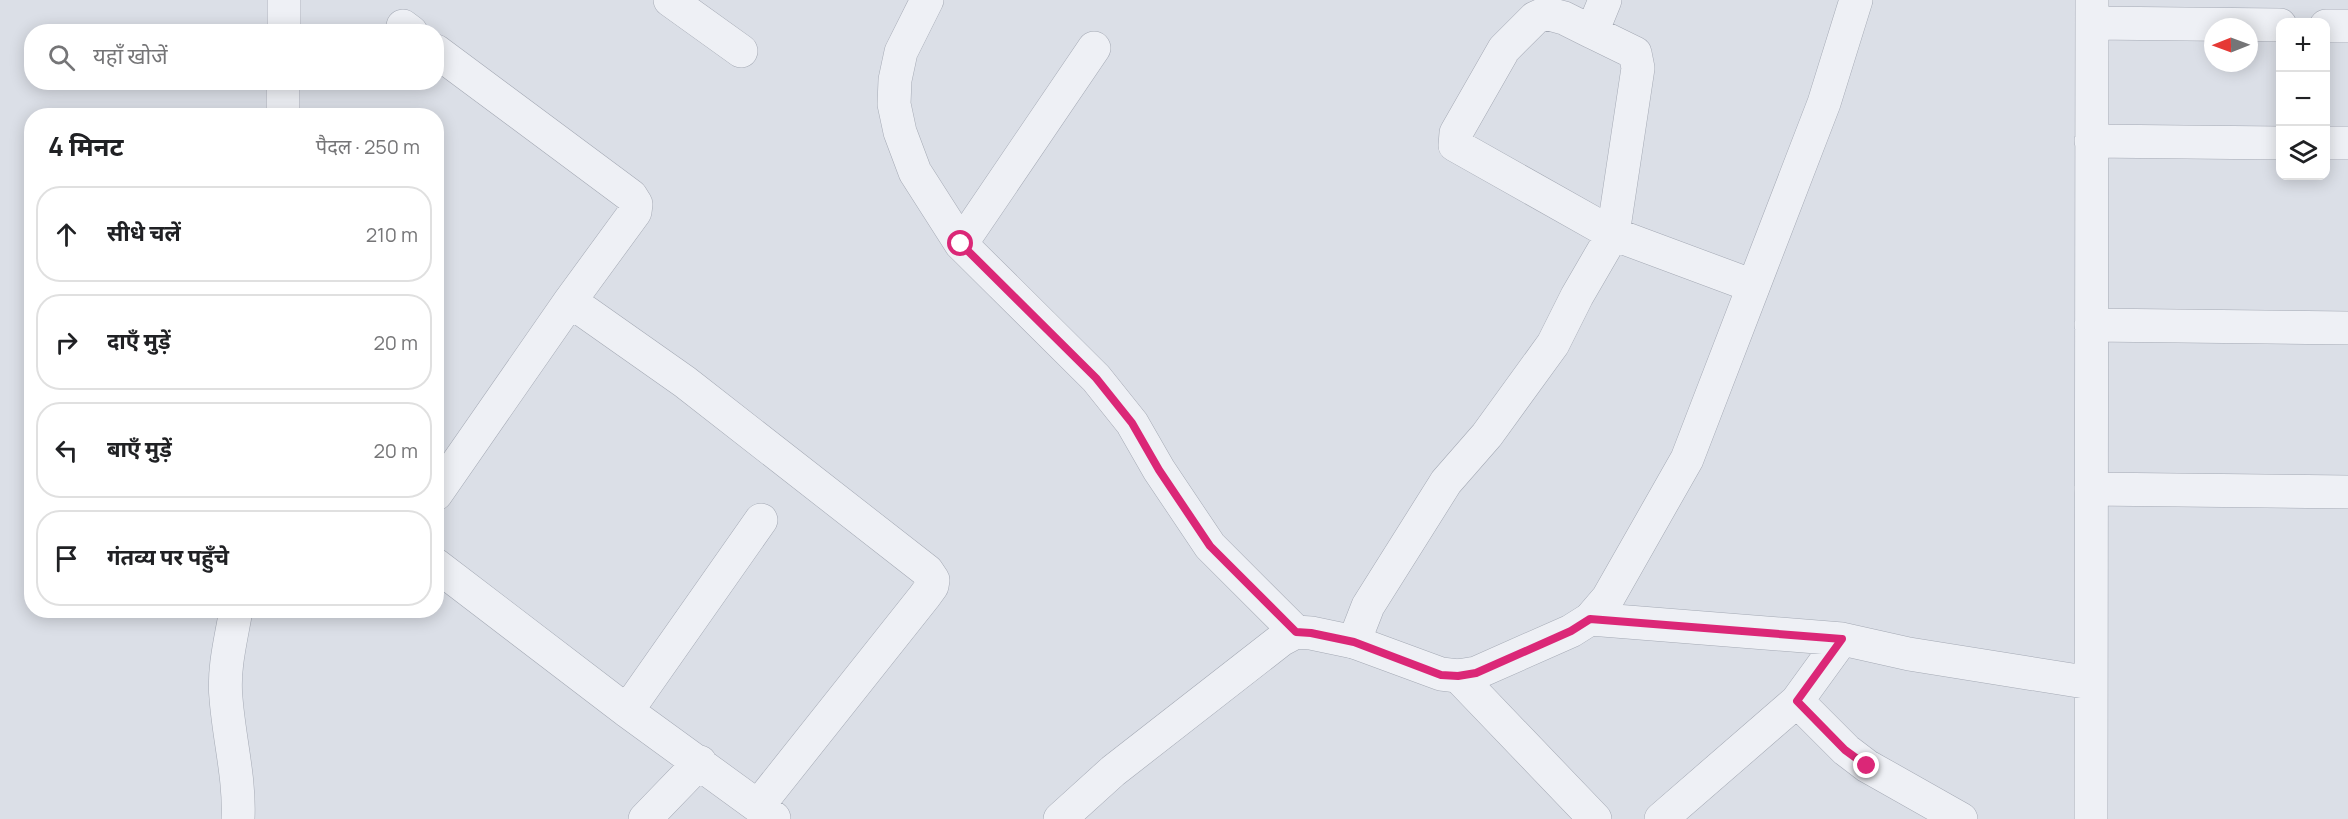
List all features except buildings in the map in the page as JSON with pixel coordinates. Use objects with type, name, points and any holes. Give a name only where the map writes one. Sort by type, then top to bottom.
[{"type":"street","points":[[284,0],[284,24]]},
{"type":"street","points":[[670,0],[741,51]]},
{"type":"street","points":[[927,0],[901,52],[895,80],[894,105],[900,132],[915,172],[961,244],[1096,378],[1132,423],[1159,470],[1210,546],[1296,632]]},
{"type":"street","points":[[1592,32],[1605,0]]},
{"type":"street","points":[[1060,819],[1113,771],[1281,640],[1296,632],[1354,642],[1441,675],[1458,676],[1476,673],[1571,631],[1590,619],[1608,598],[1687,459],[1824,103],[1856,0]]},
{"type":"street","points":[[2091,819],[2092,11],[2276,25]]},
{"type":"street","points":[[1354,642],[1368,606],[1446,482],[1487,435],[1553,344],[1576,296],[1613,234],[1638,68],[1635,53],[1564,18],[1546,13],[1535,18],[1504,49],[1456,133],[1455,145],[1613,234],[1753,286]]},
{"type":"street","points":[[2330,26],[2348,26]]},
{"type":"street","points":[[961,244],[1094,48]]},
{"type":"street","points":[[444,57],[631,196],[636,204],[635,212],[444,482]]},
{"type":"street","points":[[283,108],[284,90]]},
{"type":"street","points":[[2091,141],[2276,142]]},
{"type":"street","points":[[2330,143],[2348,143]]},
{"type":"street","points":[[444,571],[627,711],[767,812],[932,586],[933,580],[927,571],[685,382],[570,301]]},
{"type":"street","points":[[2091,325],[2348,328]]},
{"type":"street","points":[[2091,489],[2348,492]]},
{"type":"street","points":[[627,711],[761,520]]},
{"type":"street","points":[[235,618],[226,667],[226,698],[238,775],[238,819]]},
{"type":"street","points":[[1590,619],[1842,639],[1909,654],[2091,684]]},
{"type":"street","points":[[1661,819],[1797,701],[1842,639]]},
{"type":"street","points":[[1458,676],[1595,819]]},
{"type":"street","points":[[1797,701],[1845,750],[1867,766],[1961,819]]},
{"type":"street","points":[[645,819],[700,762]]},
{"type":"route","points":[[961,244],[1096,378],[1132,423],[1159,470],[1210,546],[1296,632],[1354,642],[1441,675],[1458,676],[1476,673],[1571,631],[1590,619],[1842,639],[1797,701],[1845,750],[1867,766]]}]
